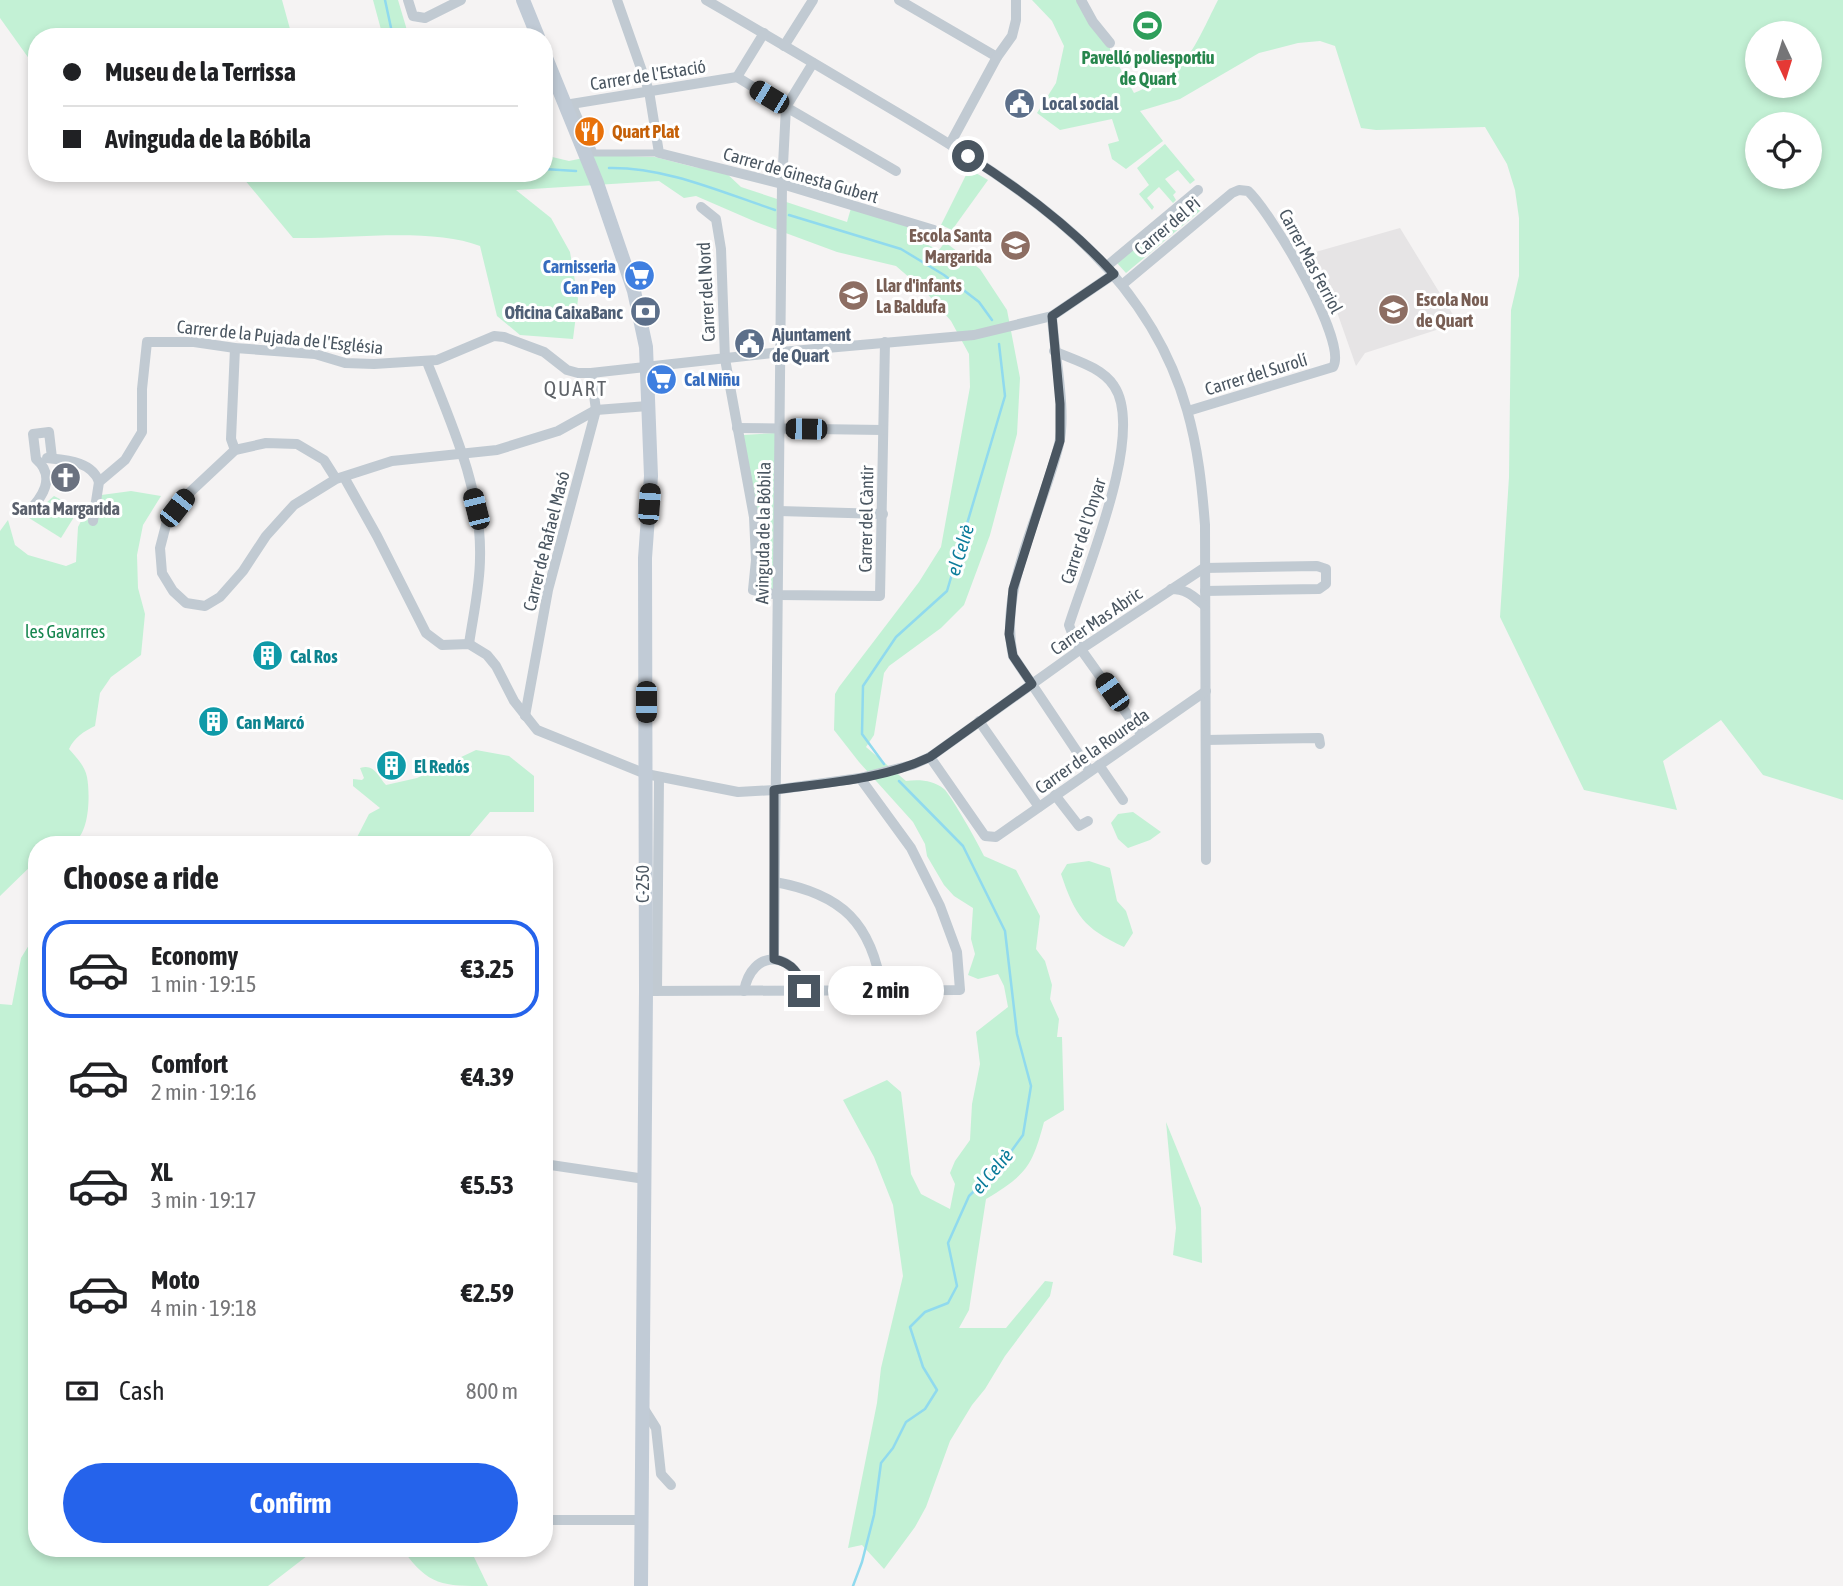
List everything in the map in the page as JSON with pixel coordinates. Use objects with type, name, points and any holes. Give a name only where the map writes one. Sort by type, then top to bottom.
[{"type":"main road","points":[[523,0],[534,28]]},
{"type":"main road","name":"C-250","points":[[553,71],[569,104],[634,291],[646,347],[651,477],[645,558],[652,776],[652,991],[645,1179],[641,1586]]},
{"type":"street","points":[[408,0],[413,16],[425,18],[461,0]]},
{"type":"street","points":[[569,104],[594,153],[659,153],[649,91],[617,0]]},
{"type":"street","points":[[706,0],[950,144],[1021,190],[1065,225],[1110,270],[1123,284],[1152,330],[1177,378],[1188,411],[1202,475],[1205,525],[1206,860]]},
{"type":"street","points":[[784,46],[813,0]]},
{"type":"street","points":[[899,0],[997,58]]},
{"type":"street","points":[[950,144],[1012,36],[1016,20],[1016,0]]},
{"type":"street","points":[[1081,0],[1093,22],[1110,43]]},
{"type":"street","points":[[764,33],[737,77],[896,171]]},
{"type":"street","points":[[786,107],[813,63]]},
{"type":"street","name":"Carrer de l'Estació","points":[[569,104],[737,77]]},
{"type":"street","name":"Avinguda de la Bóbila","points":[[774,959],[782,184],[786,107]]},
{"type":"street","name":"Carrer de Ginesta Gubert","points":[[659,153],[782,184],[934,230]]},
{"type":"street","name":"Carrer del Pi","points":[[886,342],[974,335],[1052,316],[1110,270],[1198,190]]},
{"type":"street","name":"Carrer Mas Ferriol","points":[[1231,193],[1248,191],[1256,198],[1286,244],[1328,326],[1336,353],[1336,361],[1332,367]]},
{"type":"street","name":"Carrer del Pi","points":[[1123,284],[1231,193]]},
{"type":"street","name":"Carrer del Nord","points":[[701,207],[716,219],[721,248],[724,359],[754,517],[756,560],[753,590],[779,595]]},
{"type":"street","points":[[1052,316],[1060,404],[1060,441],[1013,589],[1009,634],[1013,656],[1090,771]]},
{"type":"street","name":"Carrer de la Pujada de l'Església","points":[[99,482],[125,460],[142,432],[146,342],[194,342],[315,354],[345,363],[374,365],[427,362],[494,336],[544,352],[567,370],[591,373],[886,342]]},
{"type":"street","name":"Carrer del Càntir","points":[[779,595],[880,596],[886,342]]},
{"type":"street","points":[[235,348],[231,439],[235,450]]},
{"type":"street","name":"Carrer de l'Onyar","points":[[1054,351],[1098,370],[1113,383],[1118,393],[1124,441],[1117,478],[1069,625],[1075,640],[1142,735]]},
{"type":"street","points":[[427,362],[463,453],[476,509],[480,558],[469,644]]},
{"type":"street","name":"Carrer del Surolí","points":[[1188,411],[1332,367]]},
{"type":"street","name":"Carrer de Rafael Masó","points":[[525,716],[548,590],[596,410],[591,373]]},
{"type":"street","points":[[525,716],[487,655],[469,644],[442,645],[426,633],[377,536],[340,478],[324,460],[297,444],[266,443],[235,450],[187,495],[167,521],[160,548],[162,573],[173,591],[186,603],[205,606],[220,597],[294,505],[340,478],[392,461],[497,450],[558,431],[596,410],[649,406]]},
{"type":"street","points":[[737,428],[883,430]]},
{"type":"street","points":[[27,513],[40,500],[46,477],[42,464],[36,459],[33,434],[49,432],[52,458]]},
{"type":"street","points":[[36,459],[52,458],[82,464],[91,469],[99,482],[93,521]]},
{"type":"street","points":[[779,511],[883,514]]},
{"type":"street","points":[[1204,568],[1317,566],[1326,569],[1326,584],[1319,589],[1205,591]]},
{"type":"street","name":"Carrer Mas Abric","points":[[525,716],[537,730],[652,776],[738,792],[774,790],[860,778],[912,765],[930,757],[1081,649],[1204,568]]},
{"type":"street","points":[[1170,589],[1182,589],[1192,594],[1205,607]]},
{"type":"street","name":"Carrer de la Roureda","points":[[930,757],[985,836],[996,836],[1206,691]]},
{"type":"street","points":[[979,721],[1039,807]]},
{"type":"street","points":[[1206,740],[1319,737],[1320,744]]},
{"type":"street","points":[[1099,765],[1123,800]]},
{"type":"street","points":[[652,991],[960,990],[957,952],[940,906],[911,848],[860,778]]},
{"type":"street","points":[[1055,795],[1079,826],[1088,821]]},
{"type":"street","points":[[775,882],[804,887],[825,896],[843,909],[871,945],[882,991]]},
{"type":"street","points":[[744,991],[747,977],[755,968],[763,961],[774,959],[784,961],[795,968],[804,991]]},
{"type":"street","points":[[553,1165],[645,1179]]},
{"type":"street","points":[[643,1408],[656,1428],[661,1474],[671,1485]]},
{"type":"street","points":[[553,1520],[642,1520]]},
{"type":"shaded area","name":"Escola Nou de Quart","points":[[1400,228],[1458,323],[1365,353],[1356,366],[1331,295],[1312,253]]},
{"type":"green space","points":[[0,0],[282,0],[290,28],[28,28],[28,57],[0,18]]},
{"type":"green space","points":[[373,0],[398,0],[406,28],[381,28]]},
{"type":"green space","points":[[1032,0],[1081,0],[1110,43],[1110,50],[1134,93],[1152,85],[1178,67],[1195,45],[1218,0],[1843,0],[1843,800],[1763,775],[1721,720],[1663,761],[1677,810],[1584,790],[1500,617],[1509,477],[1511,310],[1519,276],[1519,218],[1515,190],[1507,164],[1485,127],[1376,130],[1361,128],[1335,46],[1320,41],[1298,43],[1259,53],[1180,99],[1140,111],[1163,141],[1126,169],[1112,159],[1108,144],[1119,141],[1112,119],[1060,130],[1037,113],[1056,83],[1064,46],[1052,21]]},
{"type":"green space","points":[[1165,144],[1195,180],[1190,184],[1178,170],[1165,179],[1176,192],[1173,195],[1176,200],[1173,203],[1159,187],[1147,198],[1154,207],[1152,210],[1139,194],[1149,185],[1137,168]]},
{"type":"green space","points":[[598,155],[655,157],[724,171],[741,187],[847,222],[851,208],[910,227],[906,235],[939,250],[945,242],[980,269],[1007,310],[1020,378],[1017,434],[990,535],[964,605],[941,628],[889,666],[884,673],[874,735],[866,747],[906,781],[926,781],[944,789],[984,856],[1016,870],[1040,916],[1036,949],[1045,961],[1052,985],[1050,999],[1059,1019],[1057,1037],[1062,1037],[1064,1110],[1044,1122],[1036,1150],[1019,1176],[986,1199],[969,1310],[959,1328],[1006,1328],[1045,1281],[1053,1282],[1050,1296],[1005,1356],[950,1441],[926,1507],[915,1527],[884,1569],[862,1545],[848,1548],[877,1403],[881,1368],[903,1276],[893,1205],[874,1157],[843,1100],[887,1080],[901,1092],[911,1174],[921,1194],[950,1209],[955,1184],[950,1173],[970,1140],[972,1104],[980,1064],[976,1032],[1008,1007],[1004,986],[998,974],[978,979],[968,975],[975,954],[971,939],[973,908],[954,896],[944,885],[927,856],[925,844],[913,822],[834,730],[835,694],[919,582],[941,547],[970,387],[969,354],[951,321],[925,291],[896,266],[837,252],[696,196],[684,198],[659,181],[516,190],[551,218],[570,252],[578,299],[573,339],[520,335],[497,316],[480,246],[461,240],[414,235],[293,238],[246,182],[553,182],[553,157],[569,161]]},
{"type":"green space","points":[[969,169],[988,180],[952,230],[941,225]]},
{"type":"green space","points":[[1190,200],[1200,211],[1126,273],[1117,263]]},
{"type":"green space","points":[[776,433],[774,589],[759,586],[760,561],[743,435]]},
{"type":"green space","name":"les Gavarres","points":[[131,491],[161,496],[143,525],[137,555],[138,588],[145,614],[141,655],[111,677],[100,693],[95,726],[80,735],[69,749],[84,769],[88,784],[88,811],[80,836],[28,836],[28,869],[0,896],[0,531],[8,520],[15,545],[28,555],[66,566],[76,562],[78,527],[94,496]]},
{"type":"green space","points":[[54,496],[79,509],[61,538],[29,518]]},
{"type":"green space","points":[[476,750],[509,756],[534,776],[534,812],[490,812],[470,836],[358,836],[369,814],[380,808],[353,786],[353,779],[364,778],[360,768],[369,767],[386,785],[417,778]]},
{"type":"green space","points":[[1133,812],[1161,832],[1150,840],[1128,848],[1118,839],[1111,823],[1118,814]]},
{"type":"green space","points":[[1089,861],[1110,868],[1117,901],[1126,911],[1133,933],[1124,947],[1099,933],[1082,919],[1066,888],[1061,874],[1067,864]]},
{"type":"green space","points":[[28,947],[28,1557],[306,1557],[268,1586],[0,1586],[0,1004],[12,1005],[21,958]]},
{"type":"green space","points":[[1166,1122],[1201,1208],[1202,1263],[1173,1255],[1176,1228]]},
{"type":"green space","points":[[408,1557],[474,1557],[488,1586],[438,1582]]},
{"type":"waterway","name":"el Celrè","points":[[385,0],[391,28]]},
{"type":"waterway","name":"el Celrè","points":[[609,168],[672,176],[775,210]]},
{"type":"waterway","name":"el Celrè","points":[[553,170],[576,171]]},
{"type":"waterway","name":"el Celrè","points":[[789,215],[901,249],[944,275],[979,302],[992,320]]},
{"type":"waterway","name":"el Celrè","points":[[884,764],[862,734],[863,686],[896,637],[947,591],[1005,396],[999,344]]},
{"type":"waterway","name":"el Celrè","points":[[853,1586],[874,1515],[881,1463],[893,1448],[906,1422],[925,1409],[937,1390],[923,1367],[910,1327],[925,1312],[948,1303],[957,1286],[948,1243],[969,1196],[1002,1164],[1023,1135],[1031,1086],[1017,1034],[1005,931],[963,846],[899,781]]},
{"type":"place","name":"Pavelló poliesportiu de Quart","points":[[1148,26]]},
{"type":"place","name":"Local social","points":[[1019,103]]},
{"type":"place","name":"Quart Plat","points":[[589,131]]},
{"type":"place","name":"Escola Santa Margarida","points":[[1015,245]]},
{"type":"place","name":"Carnisseria Can Pep","points":[[639,276]]},
{"type":"place","name":"Llar d'infants La Baldufa","points":[[853,295]]},
{"type":"place","name":"Escola Nou de Quart","points":[[1393,309]]},
{"type":"place","name":"Oficina CaixaBanc","points":[[646,312]]},
{"type":"place","name":"Ajuntament de Quart","points":[[749,344]]},
{"type":"place","name":"Cal Niñu","points":[[661,379]]},
{"type":"place","name":"Santa Margarida","points":[[66,477]]},
{"type":"place","name":"Cal Ros","points":[[267,656]]},
{"type":"place","name":"Can Marcó","points":[[213,722]]},
{"type":"place","name":"El Redós","points":[[391,766]]},
{"type":"district","name":"QUART","points":[[576,388]]},
{"type":"route","points":[[804,991],[795,968],[784,961],[774,959],[774,790],[860,778],[912,765],[930,757],[1032,684],[1013,656],[1009,634],[1013,589],[1060,441],[1060,404],[1052,316],[1114,274],[1065,225],[1021,190],[968,156]]}]
